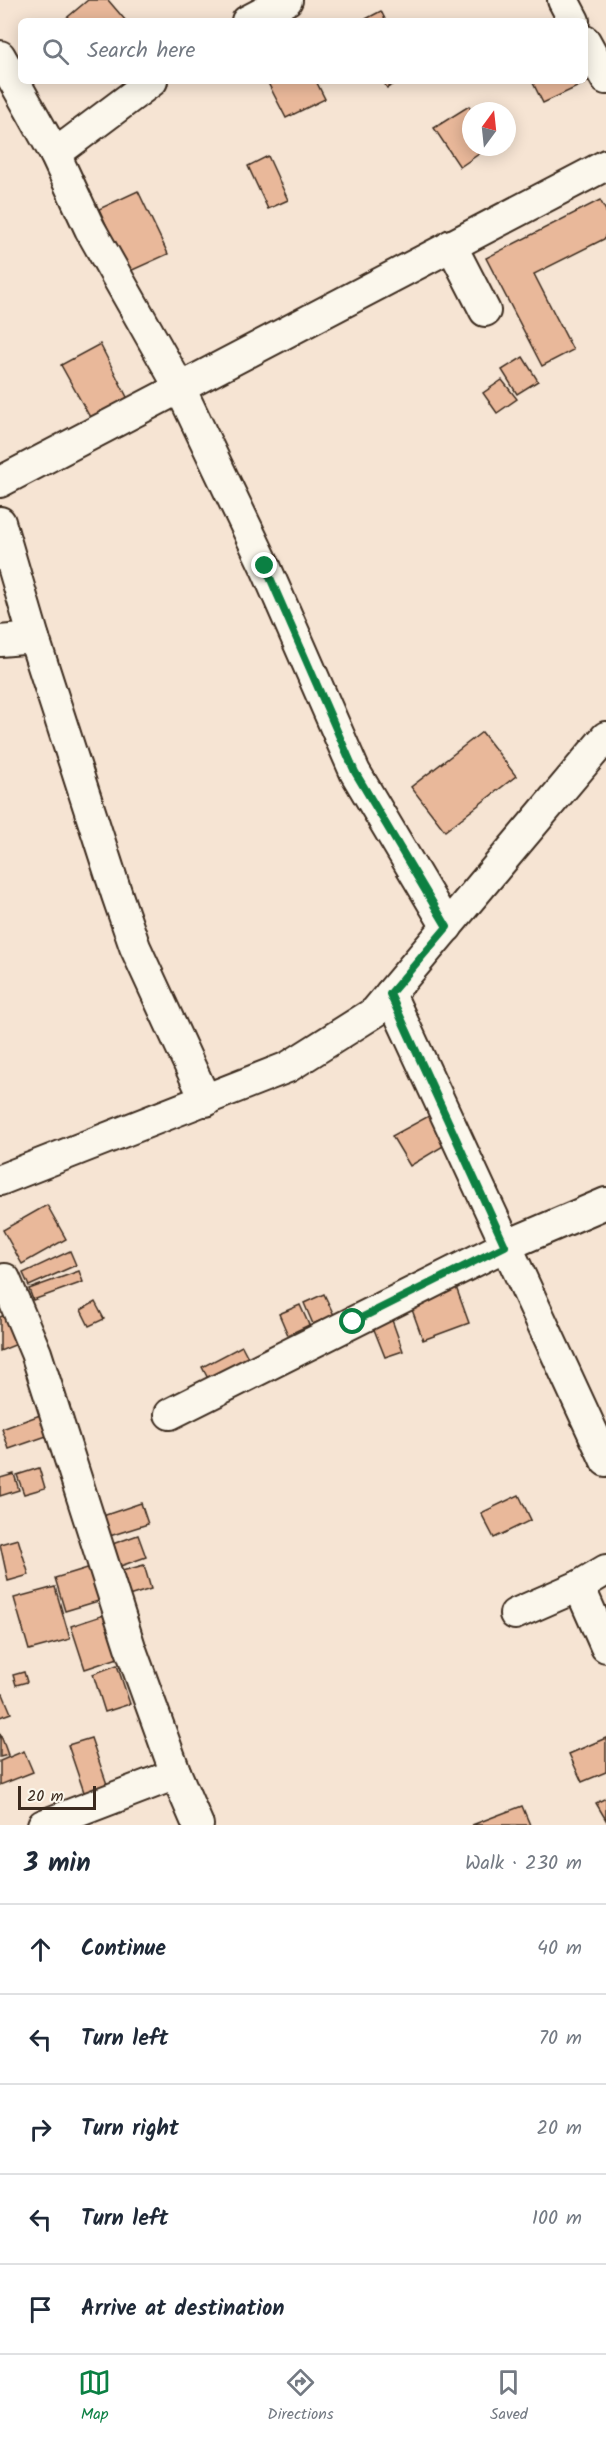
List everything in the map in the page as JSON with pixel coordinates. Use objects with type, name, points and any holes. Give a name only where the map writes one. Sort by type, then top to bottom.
[{"type":"street","points":[[253,18],[287,0]]},
{"type":"street","points":[[563,0],[572,18]]},
{"type":"street","points":[[588,47],[606,80]]},
{"type":"street","points":[[0,56],[55,154],[90,229],[180,388],[265,566],[355,772],[447,927]]},
{"type":"street","points":[[55,154],[148,84]]},
{"type":"street","points":[[0,482],[606,165]]},
{"type":"street","points":[[451,245],[485,311]]},
{"type":"street","points":[[0,522],[34,638],[135,947],[206,1101]]},
{"type":"street","points":[[0,641],[34,638]]},
{"type":"street","points":[[0,1180],[288,1067],[375,1012],[606,737]]},
{"type":"street","points":[[390,994],[606,1461]]},
{"type":"street","points":[[170,1414],[505,1246],[606,1203]]},
{"type":"street","points":[[5,1280],[36,1353],[130,1647],[176,1774],[198,1825]]},
{"type":"street","points":[[515,1614],[579,1586],[606,1570]]},
{"type":"street","points":[[579,1586],[606,1647]]},
{"type":"street","points":[[44,1825],[176,1774]]},
{"type":"building","points":[[88,0],[108,0],[123,18],[67,18]]},
{"type":"building","points":[[381,11],[384,18],[368,18]]},
{"type":"building","points":[[269,84],[318,84],[325,99],[286,118]]},
{"type":"building","points":[[534,84],[583,84],[543,103]]},
{"type":"building","points":[[462,110],[462,156],[476,156],[460,167],[434,128]]},
{"type":"building","points":[[268,156],[288,200],[268,209],[248,166]]},
{"type":"building","points":[[138,191],[168,254],[128,272],[99,209]]},
{"type":"building","points":[[600,200],[606,211],[606,238],[534,274],[573,350],[542,366],[486,258]]},
{"type":"building","points":[[100,344],[133,409],[96,428],[61,365]]},
{"type":"building","points":[[523,357],[538,381],[517,394],[502,370]]},
{"type":"building","points":[[502,380],[517,399],[497,413],[483,393]]},
{"type":"building","points":[[482,732],[516,776],[445,831],[411,787]]},
{"type":"building","points":[[438,1111],[450,1142],[410,1166],[392,1136]]},
{"type":"building","points":[[47,1205],[66,1239],[22,1264],[3,1230]]},
{"type":"building","points":[[70,1251],[76,1265],[29,1286],[23,1273]]},
{"type":"building","points":[[79,1271],[83,1282],[33,1300],[29,1289]]},
{"type":"building","points":[[456,1287],[469,1323],[423,1340],[410,1304]]},
{"type":"building","points":[[324,1294],[334,1315],[313,1324],[304,1303]]},
{"type":"building","points":[[95,1302],[104,1319],[89,1326],[81,1310]]},
{"type":"building","points":[[300,1305],[309,1325],[288,1335],[279,1314]]},
{"type":"building","points":[[14,1311],[27,1340],[0,1351],[0,1317]]},
{"type":"building","points":[[392,1320],[403,1351],[385,1357],[373,1327]]},
{"type":"building","points":[[242,1346],[253,1367],[213,1388],[202,1367]]},
{"type":"building","points":[[51,1411],[58,1432],[9,1449],[2,1429]]},
{"type":"building","points":[[39,1468],[45,1488],[24,1494],[17,1475]]},
{"type":"building","points":[[14,1474],[19,1490],[0,1496],[0,1478]]},
{"type":"building","points":[[519,1495],[531,1520],[494,1538],[481,1513]]},
{"type":"building","points":[[141,1503],[148,1524],[100,1539],[94,1519]]},
{"type":"building","points":[[138,1535],[146,1557],[112,1569],[104,1547]]},
{"type":"building","points":[[18,1539],[29,1575],[8,1581],[0,1544]]},
{"type":"building","points":[[144,1565],[151,1589],[119,1599],[111,1574]]},
{"type":"building","points":[[94,1566],[105,1599],[65,1611],[55,1578]]},
{"type":"building","points":[[55,1587],[70,1639],[29,1650],[14,1598]]},
{"type":"building","points":[[104,1615],[118,1658],[85,1669],[71,1626]]},
{"type":"building","points":[[117,1665],[130,1704],[105,1712],[93,1674]]},
{"type":"building","points":[[24,1672],[27,1682],[16,1685],[13,1675]]},
{"type":"building","points":[[3,1694],[11,1713],[0,1717],[0,1695]]},
{"type":"building","points":[[0,1733],[8,1755],[0,1757]]},
{"type":"building","points":[[91,1738],[110,1793],[87,1801],[68,1745]]},
{"type":"building","points":[[606,1738],[606,1772],[582,1782],[569,1754]]},
{"type":"building","points":[[24,1751],[33,1772],[0,1785],[0,1761]]},
{"type":"building","points":[[606,1798],[606,1820],[596,1803]]},
{"type":"building","points":[[522,1806],[530,1825],[472,1825]]},
{"type":"route","points":[[265,566],[355,772],[447,927],[390,994],[505,1246],[353,1322]]}]
